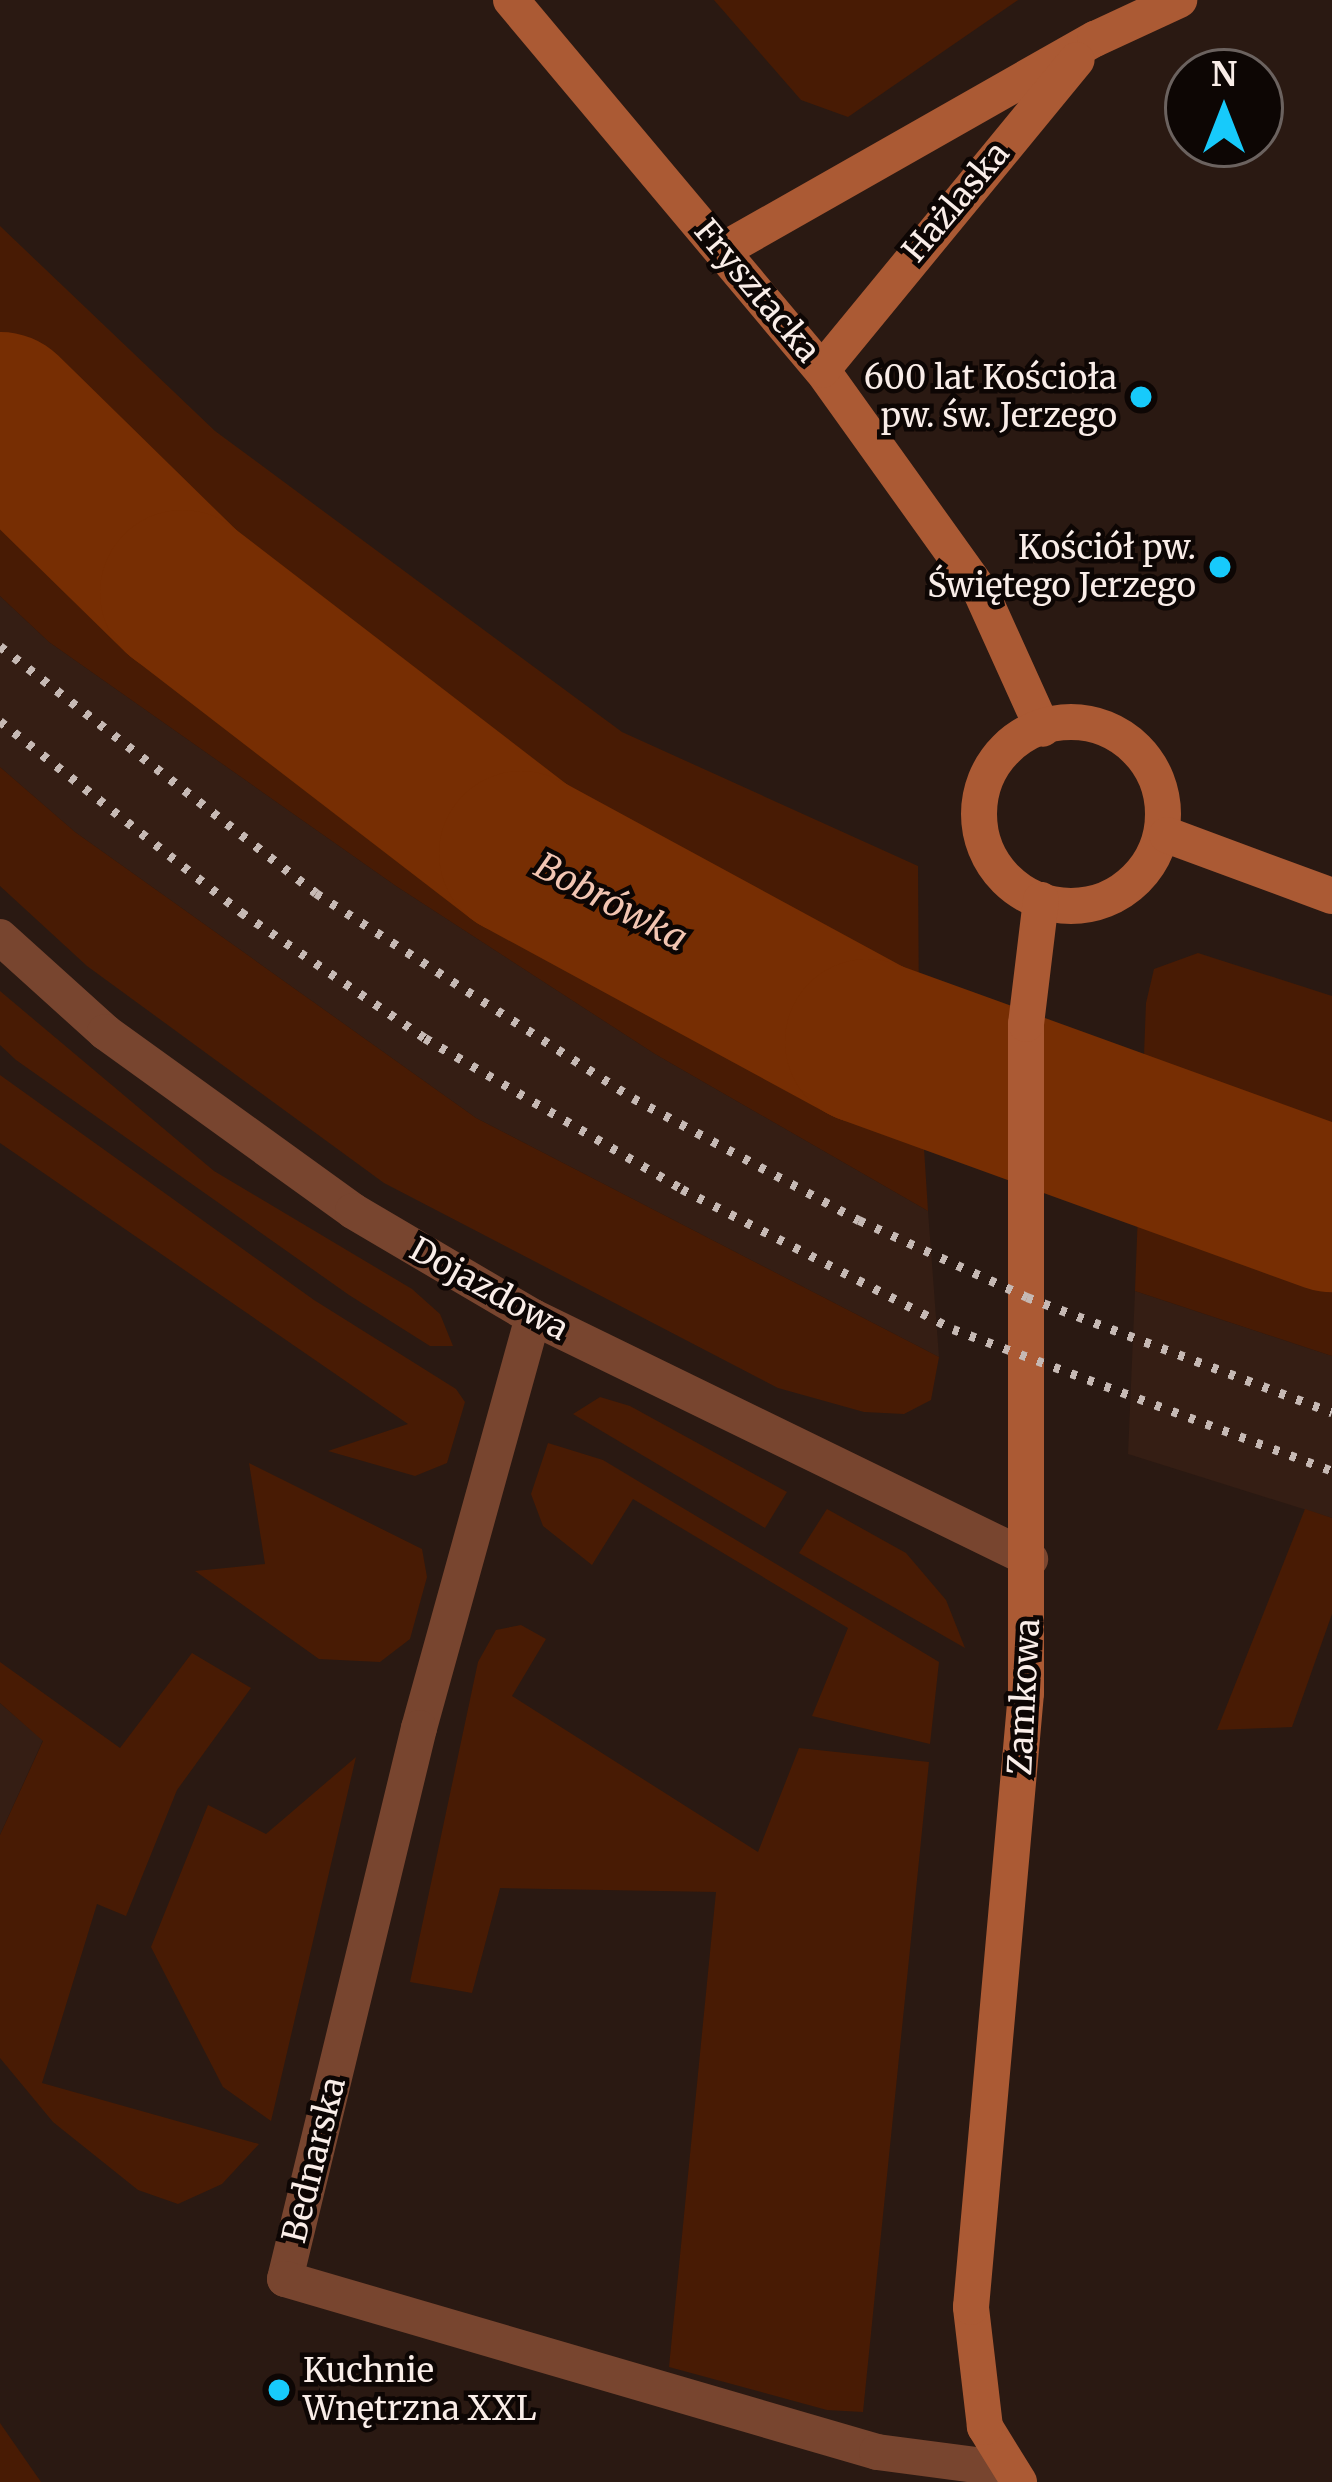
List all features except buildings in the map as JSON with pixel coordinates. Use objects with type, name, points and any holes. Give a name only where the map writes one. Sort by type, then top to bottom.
[{"type":"street","name":"Frysztacka","points":[[512,0],[822,370],[981,592],[1043,729]]},
{"type":"street","name":"Hażlaska","points":[[723,250],[1095,39],[1179,0]]},
{"type":"street","name":"Hażlaska","points":[[822,370],[1095,39]]},
{"type":"street","points":[[1083,722],[1136,748],[1166,798],[1167,835],[1130,886],[1103,899],[1041,899],[991,864],[977,830],[977,802],[1008,740],[1083,722]]},
{"type":"street","points":[[1167,835],[1332,896]]},
{"type":"street","name":"Zamkowa","points":[[1013,2475],[981,2410],[971,2307],[1018,1808],[1030,1559],[1026,1024],[1041,899]]},
{"type":"street","name":"Dojazdowa","points":[[0,937],[105,1032],[334,1197],[533,1317],[1030,1559]]},
{"type":"street","name":"Bednarska","points":[[533,1317],[419,1728],[285,2279],[877,2452],[1013,2475]]},
{"type":"shaded area","points":[[714,0],[1018,0],[848,117],[801,100]]},
{"type":"shaded area","points":[[0,226],[215,431],[622,732],[918,866],[919,1020],[559,839],[270,593],[0,357]]},
{"type":"shaded area","points":[[0,483],[254,709],[571,926],[921,1101],[928,1211],[655,1054],[396,886],[49,642],[0,596]]},
{"type":"shaded area","points":[[0,596],[49,642],[396,886],[655,1054],[928,1211],[939,1357],[476,1118],[75,832],[0,767]]},
{"type":"shaded area","points":[[0,767],[75,832],[476,1118],[939,1357],[931,1400],[904,1414],[864,1412],[778,1388],[384,1183],[87,966],[0,886]]},
{"type":"shaded area","points":[[1198,953],[1332,996],[1332,1356],[1135,1291],[1146,1003],[1154,969]]},
{"type":"shaded area","points":[[0,991],[214,1171],[412,1289],[440,1314],[453,1346],[430,1346],[349,1295],[16,1060],[0,1045]]},
{"type":"shaded area","points":[[0,1075],[314,1300],[456,1389],[465,1402],[447,1463],[415,1476],[328,1451],[408,1424],[0,1143]]},
{"type":"shaded area","points":[[1135,1291],[1332,1356],[1332,1518],[1128,1454]]},
{"type":"shaded area","points":[[600,1397],[630,1406],[787,1492],[765,1528],[573,1414]]},
{"type":"shaded area","points":[[548,1443],[603,1460],[939,1662],[930,1744],[812,1716],[848,1628],[633,1499],[592,1565],[543,1526],[531,1494]]},
{"type":"shaded area","points":[[249,1463],[422,1549],[427,1577],[410,1639],[380,1662],[319,1659],[195,1571],[265,1564]]},
{"type":"shaded area","points":[[827,1509],[906,1553],[946,1600],[965,1648],[799,1553]]},
{"type":"shaded area","points":[[1305,1509],[1332,1518],[1332,1614],[1292,1727],[1217,1730]]},
{"type":"shaded area","points":[[521,1625],[546,1639],[512,1696],[758,1852],[799,1748],[929,1762],[863,2412],[827,2410],[669,2367],[716,1892],[500,1888],[472,1993],[410,1982],[478,1662],[496,1630]]},
{"type":"shaded area","points":[[192,1653],[251,1688],[177,1790],[126,1916],[97,1904],[42,2083],[259,2144],[222,2184],[178,2204],[138,2190],[53,2122],[0,2058],[0,1835],[43,1741],[0,1703],[0,1662],[120,1748]]},
{"type":"shaded area","points":[[0,1703],[43,1740],[0,1835]]},
{"type":"shaded area","points":[[356,1757],[271,2121],[223,2087],[151,1947],[208,1805],[266,1834]]},
{"type":"shaded area","points":[[0,2423],[41,2482],[0,2482]]},
{"type":"waterway","name":"Bobrówka","points":[[0,414],[182,592],[521,853],[867,1041],[1332,1209]]},
{"type":"railway","points":[[0,646],[316,893],[633,1098],[859,1220],[1027,1297],[1332,1412]]},
{"type":"railway","points":[[0,721],[241,912],[425,1038],[682,1189],[953,1329],[1332,1471]]},
{"type":"place","name":"600 lat Kościoła pw. św. Jerzego","points":[[1141,397]]},
{"type":"place","name":"Kościół pw. Świętego Jerzego","points":[[1220,567]]},
{"type":"place","name":"Kuchnie Wnętrzna XXL","points":[[279,2390]]}]
